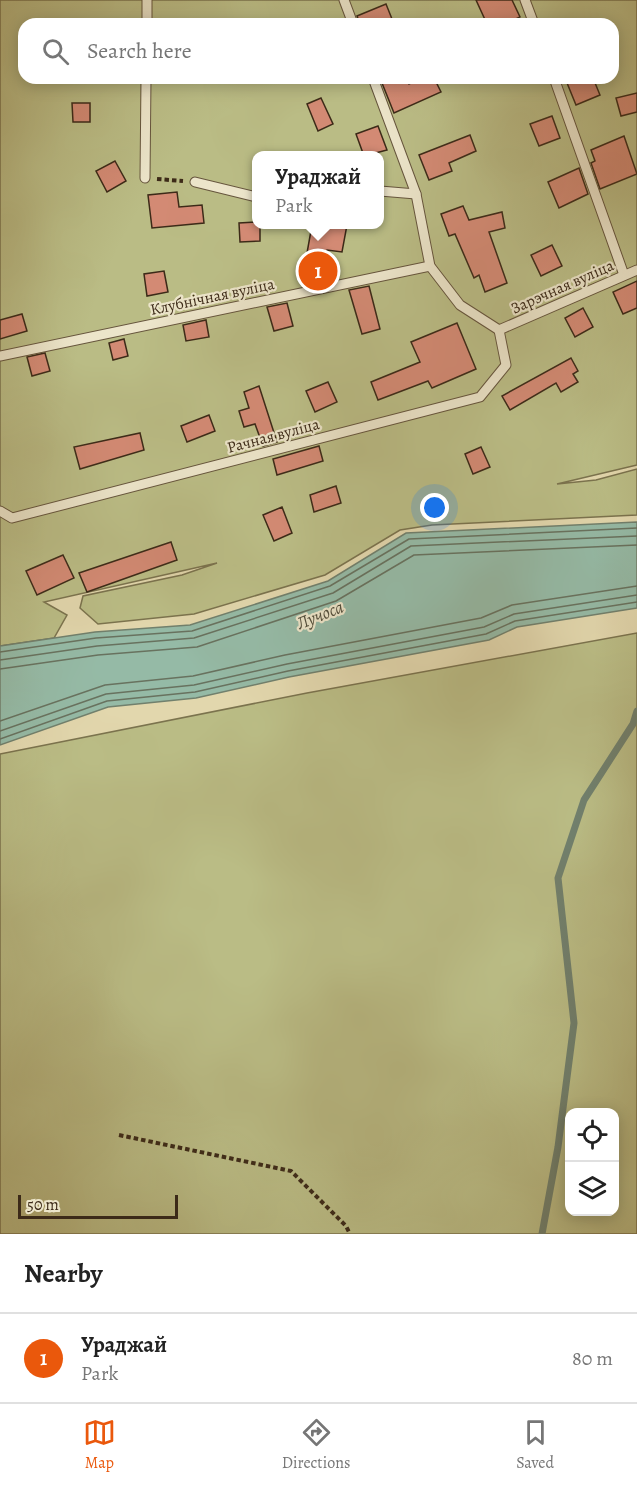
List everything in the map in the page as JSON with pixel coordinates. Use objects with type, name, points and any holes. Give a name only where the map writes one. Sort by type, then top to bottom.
[{"type":"lane","points":[[147,0],[147,18]]},
{"type":"lane","points":[[344,0],[351,18]]},
{"type":"lane","points":[[525,0],[532,18]]},
{"type":"lane","points":[[145,178],[146,84]]},
{"type":"lane","points":[[375,84],[416,194],[430,266],[460,305],[499,330]]},
{"type":"lane","points":[[556,84],[624,274]]},
{"type":"lane","points":[[195,182],[252,196]]},
{"type":"lane","points":[[384,191],[416,194]]},
{"type":"lane","name":"Клубнічная вуліца","points":[[0,356],[430,266]]},
{"type":"lane","name":"Зарэчная вуліца","points":[[499,330],[637,270]]},
{"type":"lane","name":"Рачная вуліца","points":[[0,511],[12,518],[480,397],[506,365],[499,330]]},
{"type":"path","points":[[145,178],[195,182]]},
{"type":"path","points":[[119,1135],[291,1171],[346,1226],[350,1234]]},
{"type":"shaded area","points":[[0,0],[637,0],[637,465],[557,484],[596,480],[637,469],[637,515],[432,525],[400,530],[325,575],[194,614],[98,624],[80,608],[83,596],[182,575],[217,563],[44,602],[67,615],[54,638],[0,646]]},
{"type":"shaded area","points":[[637,633],[637,1234],[0,1234],[0,754],[307,693]]},
{"type":"water","name":"Лучоса","points":[[637,522],[637,608],[517,627],[489,640],[289,677],[196,698],[108,707],[0,745],[0,646],[95,632],[190,625],[328,581],[406,533]]},
{"type":"building","points":[[476,0],[512,0],[520,17],[518,18],[484,18]]},
{"type":"building","points":[[386,4],[392,18],[358,18],[357,16]]},
{"type":"building","points":[[382,84],[437,84],[441,92],[394,113]]},
{"type":"building","points":[[567,84],[595,84],[600,95],[576,105]]},
{"type":"building","points":[[637,93],[637,112],[621,116],[616,98]]},
{"type":"building","points":[[321,98],[333,124],[318,131],[307,104]]},
{"type":"building","points":[[72,103],[90,103],[90,122],[73,122]]},
{"type":"building","points":[[552,116],[560,138],[539,146],[530,124]]},
{"type":"building","points":[[378,126],[387,150],[362,151],[356,134]]},
{"type":"building","points":[[470,135],[476,151],[449,163],[452,171],[429,180],[419,155]]},
{"type":"building","points":[[624,136],[637,174],[600,189],[591,163],[595,161],[591,150]]},
{"type":"building","points":[[115,161],[126,181],[107,192],[96,171]]},
{"type":"building","points":[[579,168],[588,194],[559,208],[548,182]]},
{"type":"building","points":[[177,192],[179,207],[202,205],[204,223],[152,228],[148,195]]},
{"type":"building","points":[[463,206],[469,220],[502,212],[505,228],[489,232],[507,283],[485,292],[479,275],[474,278],[455,234],[449,236],[441,214]]},
{"type":"building","points":[[252,222],[252,229],[260,229],[260,241],[240,242],[239,223]]},
{"type":"building","points":[[311,229],[346,229],[342,252],[327,250],[325,256],[307,253]]},
{"type":"building","points":[[552,245],[562,266],[541,276],[531,255]]},
{"type":"building","points":[[164,271],[168,292],[147,296],[144,274]]},
{"type":"building","points":[[637,281],[637,308],[623,314],[613,292]]},
{"type":"building","points":[[369,286],[380,329],[362,334],[349,290]]},
{"type":"building","points":[[287,303],[293,326],[274,331],[267,307]]},
{"type":"building","points":[[583,308],[593,327],[575,337],[565,318]]},
{"type":"building","points":[[22,314],[27,331],[0,339],[0,320]]},
{"type":"building","points":[[206,320],[209,337],[186,341],[183,325]]},
{"type":"building","points":[[457,323],[476,369],[432,388],[428,381],[378,400],[371,382],[420,362],[411,342]]},
{"type":"building","points":[[124,339],[128,356],[113,360],[109,343]]},
{"type":"building","points":[[45,353],[50,371],[32,376],[27,357]]},
{"type":"building","points":[[571,358],[578,371],[573,374],[578,382],[561,392],[556,383],[510,410],[502,396]]},
{"type":"building","points":[[328,382],[337,402],[315,412],[306,391]]},
{"type":"building","points":[[259,386],[277,442],[263,446],[255,424],[244,427],[239,411],[249,408],[244,392]]},
{"type":"building","points":[[209,415],[215,431],[187,442],[181,426]]},
{"type":"building","points":[[140,433],[144,450],[80,469],[74,447]]},
{"type":"building","points":[[319,446],[323,461],[277,475],[273,459]]},
{"type":"building","points":[[481,447],[490,467],[473,474],[465,454]]},
{"type":"building","points":[[336,486],[341,503],[314,512],[310,495]]},
{"type":"building","points":[[282,507],[292,533],[274,541],[263,515]]},
{"type":"building","points":[[171,542],[177,560],[87,592],[79,573]]},
{"type":"building","points":[[63,555],[74,578],[37,595],[26,571]]},
{"type":"waterway","points":[[542,1234],[558,1147],[574,1023],[558,878],[584,800],[633,724],[637,711]]},
{"type":"place","name":"Ураджай","points":[[318,271]]}]
